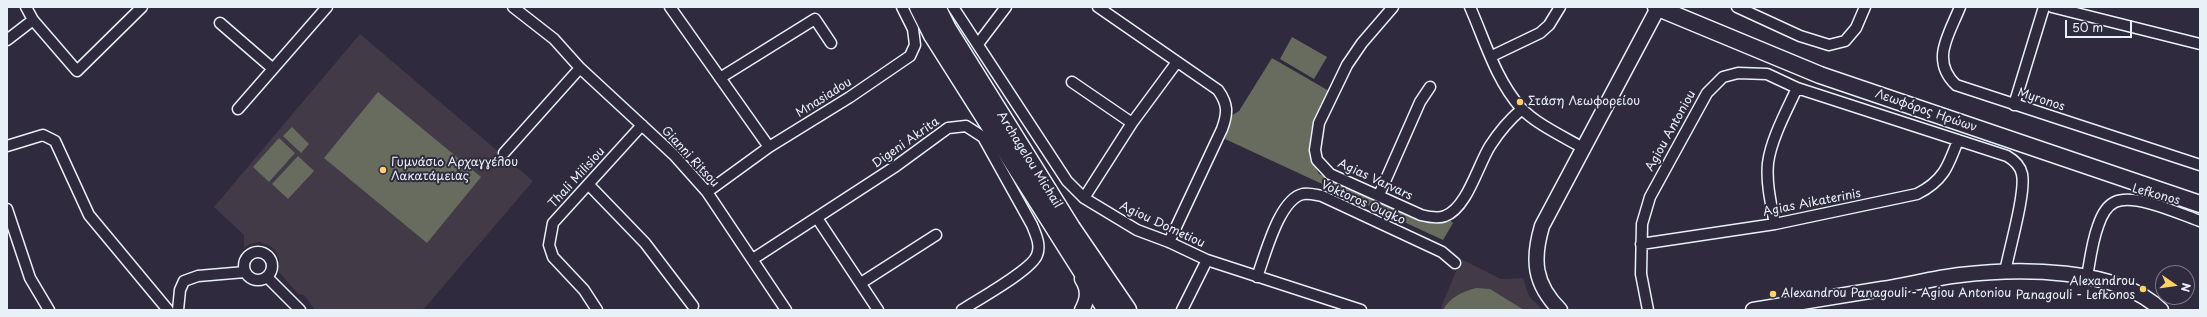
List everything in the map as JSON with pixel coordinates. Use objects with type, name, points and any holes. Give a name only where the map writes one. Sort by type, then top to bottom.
[{"type":"highway","name":"Archagelou Michail","points":[[919,7],[933,35],[1047,203],[1060,237],[1127,310]]},
{"type":"highway","name":"Archagelou Michail","points":[[936,7],[946,29],[1107,310]]},
{"type":"main road","name":"Λεωφόρος Ηρώων","points":[[1657,8],[1820,75],[2200,204]]},
{"type":"street","points":[[26,7],[33,20],[77,71],[138,8]]},
{"type":"street","points":[[238,109],[272,68],[327,7]]},
{"type":"street","points":[[670,7],[769,147]]},
{"type":"street","name":"Mnasiadou","points":[[707,192],[769,147],[850,98],[910,56],[915,45],[913,29],[902,7]]},
{"type":"street","name":"Agiou Dometiou","points":[[953,7],[1067,181],[1084,198],[1136,230],[1169,242],[1207,260],[1361,310]]},
{"type":"street","points":[[978,44],[1006,7]]},
{"type":"street","points":[[1098,7],[1218,90],[1225,100],[1227,114],[1222,129],[1169,242]]},
{"type":"street","name":"Agias Varvars","points":[[1393,7],[1362,43],[1348,65],[1319,123],[1314,150],[1317,160],[1330,174],[1421,215],[1434,218],[1446,216],[1460,205],[1489,147],[1508,121],[1522,109]]},
{"type":"street","points":[[1470,7],[1501,80],[1522,109],[1552,130],[1583,148]]},
{"type":"street","points":[[1492,56],[1540,33],[1549,25],[1560,7]]},
{"type":"street","points":[[1737,7],[1800,36],[1829,45],[1845,41],[1856,28],[1865,7]]},
{"type":"street","name":"Myronos","points":[[1960,7],[1943,49],[1942,59],[1948,77],[1956,85],[2200,166]]},
{"type":"street","points":[[2014,105],[2044,7]]},
{"type":"street","points":[[2052,7],[2200,44]]},
{"type":"street","name":"Gianni Ritsou","points":[[515,8],[554,39],[580,68],[674,155],[707,192],[786,310]]},
{"type":"street","points":[[1560,310],[1544,291],[1537,275],[1535,257],[1542,226],[1657,8]]},
{"type":"street","points":[[720,78],[815,19],[831,43]]},
{"type":"street","points":[[7,40],[33,20]]},
{"type":"street","points":[[220,23],[272,68]]},
{"type":"street","points":[[1084,198],[1132,123],[1177,62]]},
{"type":"street","points":[[504,153],[580,68]]},
{"type":"street","name":"Agiou Antoniou","points":[[1648,310],[1641,274],[1641,244],[1642,224],[1650,197],[1707,93],[1723,78],[1738,73],[1767,74],[1797,88],[2007,156],[2019,166],[2022,174],[2021,193],[2005,272]]},
{"type":"street","points":[[1072,82],[1132,123]]},
{"type":"street","points":[[1379,195],[1420,102],[1430,88]]},
{"type":"street","points":[[1775,224],[1769,194],[1768,162],[1779,128],[1797,88]]},
{"type":"street","name":"Thali Milisiou","points":[[598,310],[584,290],[553,258],[549,245],[553,223],[642,125]]},
{"type":"street","name":"Digeni Akrita","points":[[753,259],[817,218],[948,128],[966,126],[984,137],[1032,225],[1039,241],[1037,256],[1027,268],[962,310]]},
{"type":"street","points":[[7,146],[43,136],[55,141],[89,215],[168,310]]},
{"type":"street","name":"Agias Aikaterinis","points":[[1641,244],[1775,224],[1917,194],[1932,187],[1941,178],[1947,168],[1958,140]]},
{"type":"street","points":[[589,185],[645,242],[693,306]]},
{"type":"street","name":"Voktoros Ougko","points":[[1257,277],[1275,228],[1288,202],[1302,194],[1322,196],[1442,252],[1455,263]]},
{"type":"street","name":"Lefkonos","points":[[2086,277],[2097,228],[2107,208],[2114,202],[2123,199],[2141,202],[2200,221]]},
{"type":"street","points":[[7,208],[30,278],[49,310]]},
{"type":"street","points":[[817,218],[878,310]]},
{"type":"street","points":[[861,284],[936,235]]},
{"type":"street","points":[[1074,252],[1086,286],[1087,295],[1082,310]]},
{"type":"street","points":[[252,253],[264,253],[272,261],[271,273],[263,280],[252,279],[245,272],[244,267],[248,256],[252,253]]},
{"type":"street","points":[[1182,310],[1207,260]]},
{"type":"street","points":[[178,310],[180,290],[184,281],[198,276],[245,272]]},
{"type":"street","points":[[1753,310],[1934,279],[2005,272],[2086,277],[2104,280],[2135,291],[2150,299],[2161,310]]},
{"type":"street","points":[[267,277],[300,310]]},
{"type":"shaded area","name":"Γυμνάσιο Αρχαγγέλου Λακατάμειας","points":[[360,34],[533,181],[423,310],[315,310],[304,295],[298,294],[278,271],[279,259],[275,250],[260,242],[250,244],[244,248],[244,235],[214,207]]},
{"type":"shaded area","points":[[1461,259],[1501,279],[1523,278],[1529,296],[1543,310],[1440,310]]},
{"type":"green space","points":[[1292,37],[1327,57],[1314,79],[1280,59]]},
{"type":"green space","points":[[1272,58],[1329,91],[1318,112],[1311,132],[1311,151],[1319,174],[1420,219],[1449,219],[1453,223],[1443,240],[1225,139],[1231,116],[1239,111]]},
{"type":"green space","points":[[378,92],[481,177],[427,243],[324,158]]},
{"type":"green space","points":[[292,127],[309,144],[301,153],[283,136]]},
{"type":"green space","points":[[279,138],[295,153],[269,182],[253,167]]},
{"type":"green space","points":[[298,156],[314,171],[288,199],[272,184]]},
{"type":"green space","points":[[1476,288],[1490,289],[1524,310],[1443,310],[1453,298],[1466,291]]},
{"type":"place","name":"Στάση Λεωφορείου","points":[[1520,102]]},
{"type":"place","name":"Γυμνάσιο Αρχαγγέλου Λακατάμειας","points":[[383,170]]},
{"type":"place","name":"Alexandrou Panagouli - Lefkonos","points":[[2143,289]]},
{"type":"place","name":"Alexandrou Panagouli - Agiou Antoniou","points":[[1773,294]]}]
